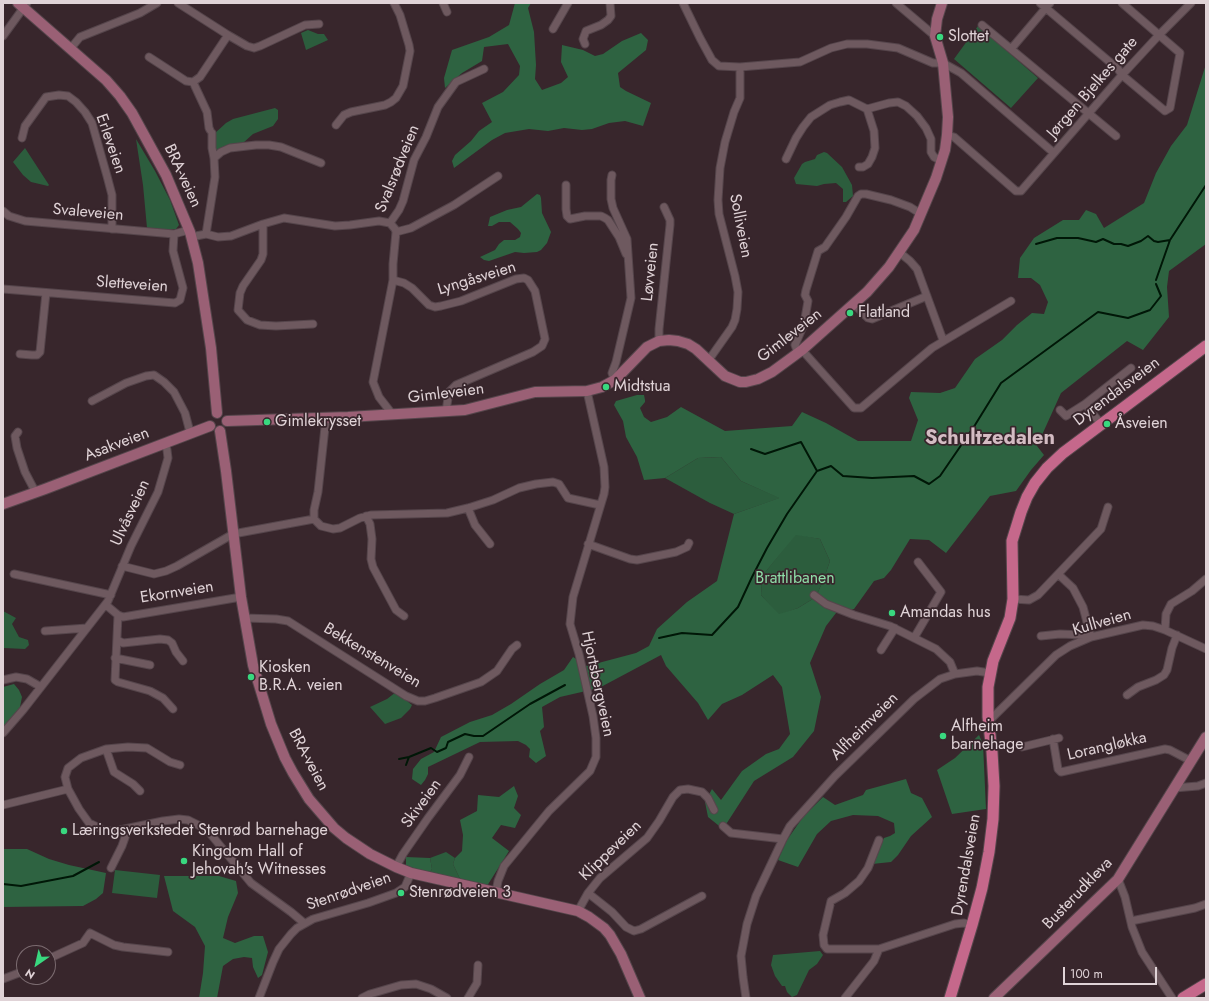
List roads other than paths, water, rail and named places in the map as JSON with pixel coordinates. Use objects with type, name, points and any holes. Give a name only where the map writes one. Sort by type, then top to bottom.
[{"type":"main road","name":"Gimleveien","points":[[227,421],[393,415],[446,411],[474,408],[536,392],[587,392],[602,387],[615,380],[647,347],[659,341],[678,341],[688,344],[725,376],[740,382],[758,380],[772,372],[800,352],[854,304],[877,281],[914,230],[942,161],[947,135],[948,117],[943,63],[941,52],[935,36],[937,20],[942,3]]},
{"type":"main road","name":"BRA-veien","points":[[23,5],[106,80],[120,96],[132,113],[166,175],[190,234],[198,263],[204,294],[217,413]]},
{"type":"main road","name":"Dyrendalsveien","points":[[950,998],[982,888],[993,819],[994,786],[988,717],[988,694],[990,673],[997,648],[1010,618],[1014,599],[1012,541],[1021,512],[1035,483],[1047,468],[1063,453],[1206,346]]},
{"type":"main road","points":[[217,413],[224,415],[227,421],[226,427],[220,431],[214,430],[210,426],[210,419],[217,413]]},
{"type":"main road","name":"Asakveien","points":[[3,504],[165,443],[190,432],[210,426]]},
{"type":"main road","name":"BRA-veien","points":[[220,431],[241,597],[253,665],[263,700],[285,758],[301,787],[314,806],[334,828],[358,846],[383,861],[411,873],[578,911],[597,923],[610,935],[621,954],[640,998]]},
{"type":"main road","name":"Busterudkleva","points":[[994,998],[1118,879],[1206,738]]},
{"type":"main road","points":[[1183,998],[1206,984]]},
{"type":"street","points":[[71,48],[80,38],[140,13],[157,3]]},
{"type":"street","points":[[178,3],[228,35],[247,46],[254,48],[305,25],[318,24]]},
{"type":"street","points":[[336,125],[344,115],[351,112],[390,103],[396,98],[403,86],[410,51],[400,15],[394,3]]},
{"type":"street","points":[[442,3],[447,12]]},
{"type":"street","points":[[553,30],[568,3]]},
{"type":"street","points":[[584,44],[583,39],[586,30],[601,25],[611,16],[610,3]]},
{"type":"street","points":[[683,3],[712,60],[718,66],[740,67],[800,62],[831,48],[847,44],[866,44],[898,48],[933,64],[943,63],[961,74],[1054,153]]},
{"type":"street","points":[[896,3],[935,36]]},
{"type":"street","points":[[1011,49],[1045,5],[1118,69],[1122,75],[1165,111],[1170,108],[1180,53],[1122,3]]},
{"type":"street","name":"Jørgen Bjelkes gate","points":[[947,135],[954,137],[1016,190],[1021,191],[1122,75],[1191,3]]},
{"type":"street","points":[[3,36],[23,5]]},
{"type":"street","points":[[982,25],[1116,136]]},
{"type":"street","points":[[149,57],[186,81],[193,82],[200,77],[228,35]]},
{"type":"street","name":"Solliveien","points":[[708,361],[732,327],[737,309],[738,292],[719,214],[718,200],[725,142],[740,98],[740,67]]},
{"type":"street","name":"Svalsrødveien","points":[[393,415],[379,397],[373,382],[393,280],[396,232],[390,223],[401,206],[414,160],[426,137],[438,107],[456,82],[484,69]]},
{"type":"street","points":[[193,82],[207,112],[208,128],[211,132],[214,158],[215,177],[206,234]]},
{"type":"street","name":"Erleveien","points":[[22,138],[25,126],[46,97],[59,94],[68,96],[76,102],[92,123],[112,195],[112,229]]},
{"type":"street","points":[[786,159],[803,127],[811,117],[835,103],[850,100],[867,109],[898,102],[906,106],[926,128],[931,139],[931,152],[934,157],[942,161]]},
{"type":"street","points":[[858,167],[863,167],[868,164],[875,148],[874,130],[867,109]]},
{"type":"street","points":[[214,158],[221,152],[230,148],[269,145],[281,147],[321,163]]},
{"type":"street","points":[[396,232],[411,228],[454,205],[498,176]]},
{"type":"street","points":[[612,176],[611,199],[613,208],[626,239],[631,298],[612,373],[615,380]]},
{"type":"street","points":[[566,186],[567,216],[570,219],[585,216],[601,216],[608,220],[619,237],[628,258]]},
{"type":"street","points":[[921,214],[910,207],[891,200],[861,194],[858,196],[846,217],[825,247],[818,251],[806,290],[808,301],[804,319],[795,345],[854,408],[861,408],[928,350],[1010,301]]},
{"type":"street","name":"Løvveien","points":[[659,341],[670,225],[670,220],[664,207]]},
{"type":"street","name":"Svaleveien","points":[[3,211],[9,216],[25,221],[174,234]]},
{"type":"street","points":[[174,234],[206,234],[218,237],[231,236],[284,218],[334,226],[380,220],[390,223]]},
{"type":"street","points":[[263,224],[263,254],[261,260],[242,286],[238,310],[247,320],[260,325],[276,326],[312,324]]},
{"type":"street","name":"Sletteveien","points":[[3,289],[173,302],[180,300],[183,288],[173,251],[174,234]]},
{"type":"street","points":[[899,252],[917,269],[943,340]]},
{"type":"street","name":"Lyngåsveien","points":[[393,280],[404,283],[412,288],[429,304],[435,306],[461,301],[516,279],[524,278],[528,280],[535,291],[545,338],[542,346],[533,352],[456,385],[450,392],[446,411]]},
{"type":"street","points":[[20,354],[37,355],[40,352],[46,292]]},
{"type":"street","points":[[854,304],[868,318],[872,319],[927,296]]},
{"type":"street","points":[[1060,410],[1066,416],[1085,404],[1131,368]]},
{"type":"street","points":[[92,401],[126,383],[146,376],[154,375],[174,392],[185,413],[190,432]]},
{"type":"street","name":"Hjortsbergveien","points":[[496,892],[498,881],[504,866],[549,811],[590,771],[596,757],[596,738],[592,716],[579,654],[570,624],[573,597],[605,487],[604,468],[587,392]]},
{"type":"street","points":[[1085,404],[1101,424]]},
{"type":"street","points":[[326,418],[314,519],[321,526],[328,529],[340,528],[366,516],[440,514],[468,508],[498,499],[519,488],[553,482],[561,486],[568,498],[600,505]]},
{"type":"street","points":[[18,432],[15,436],[17,448],[25,472],[36,492]]},
{"type":"street","name":"Ulvåsveien","points":[[3,733],[24,710],[106,605],[122,566],[160,486],[168,458],[165,443]]},
{"type":"street","points":[[1014,599],[1029,600],[1038,595],[1101,529],[1108,507]]},
{"type":"street","points":[[468,508],[475,525],[490,544]]},
{"type":"street","points":[[366,516],[370,524],[372,539],[371,559],[373,567],[396,610],[404,616]]},
{"type":"street","points":[[122,566],[154,574],[166,571],[233,534],[314,519]]},
{"type":"street","points":[[588,544],[617,555],[637,560],[676,552],[687,547],[689,543]]},
{"type":"street","points":[[914,638],[941,592],[918,562]]},
{"type":"street","points":[[14,574],[111,595]]},
{"type":"street","points":[[1058,574],[1073,588],[1083,607],[1091,637]]},
{"type":"street","points":[[1165,630],[1166,614],[1171,604],[1192,591],[1206,579]]},
{"type":"street","points":[[814,595],[826,604],[854,615],[881,622],[936,649],[950,662],[955,674]]},
{"type":"street","name":"Ekornveien","points":[[118,616],[123,617],[241,597]]},
{"type":"street","points":[[106,605],[118,616],[115,680],[150,691],[164,698],[173,709]]},
{"type":"street","name":"Bekkenstenveien","points":[[245,618],[288,621],[406,696],[418,701],[425,701],[435,698],[481,682],[497,671],[512,649],[517,645]]},
{"type":"street","name":"Kullveien","points":[[988,717],[993,717],[1056,655],[1070,646],[1091,637],[1143,625],[1153,626],[1178,635],[1206,649]]},
{"type":"street","points":[[45,631],[87,628]]},
{"type":"street","points":[[881,650],[895,628]]},
{"type":"street","points":[[1041,636],[1084,634],[1091,637]]},
{"type":"street","points":[[1127,694],[1138,687],[1164,675],[1167,670],[1172,648],[1178,635]]},
{"type":"street","points":[[117,640],[123,643],[160,639],[168,640],[172,643],[176,652],[183,661]]},
{"type":"street","points":[[115,658],[150,664]]},
{"type":"street","name":"Alfheimveien","points":[[746,998],[742,977],[742,956],[748,924],[756,896],[783,839],[796,819],[817,795],[914,699],[940,679],[955,674],[984,671],[990,673]]},
{"type":"street","points":[[3,680],[16,677],[27,679],[41,687]]},
{"type":"street","name":"Lorangløkka","points":[[1022,746],[1056,739],[1058,769],[1061,772],[1160,750],[1170,750],[1191,761]]},
{"type":"street","points":[[180,765],[170,762],[147,748],[106,749],[81,758],[68,768],[65,777],[68,789],[89,823],[106,831],[128,829],[179,819],[188,820],[200,826],[208,831],[251,883],[304,923]]},
{"type":"street","points":[[106,749],[114,772],[133,784],[140,791]]},
{"type":"street","name":"Skiveien","points":[[396,867],[428,818],[460,775],[469,758]]},
{"type":"street","points":[[1174,788],[1198,786],[1206,782]]},
{"type":"street","points":[[3,806],[68,789]]},
{"type":"street","name":"Klippeveien","points":[[578,911],[588,893],[600,878],[647,838],[673,797],[680,790],[688,789],[702,792],[714,810]]},
{"type":"street","points":[[723,826],[731,833],[783,839]]},
{"type":"street","points":[[111,868],[122,846],[128,829]]},
{"type":"street","points":[[879,840],[868,868],[859,881],[844,894],[832,901],[823,935],[824,945],[827,949],[879,948],[955,924],[964,923],[972,925]]},
{"type":"street","name":"Stenrødveien","points":[[259,998],[279,950],[291,934],[304,923],[313,918],[396,894],[404,887],[411,873]]},
{"type":"street","points":[[1118,879],[1126,897],[1131,921],[1142,952],[1172,998]]},
{"type":"street","points":[[588,893],[612,912],[626,927],[634,931],[641,929],[702,896]]},
{"type":"street","points":[[1131,921],[1195,908],[1206,904]]},
{"type":"street","points":[[56,955],[84,943],[90,933],[114,945],[132,949],[168,952]]},
{"type":"street","points":[[845,998],[874,961],[879,948]]},
{"type":"street","points":[[468,998],[477,983],[478,965]]},
{"type":"street","points":[[3,979],[16,974]]},
{"type":"street","points":[[362,998],[409,984],[416,984],[431,989],[447,998]]},
{"type":"waterway","points":[[1156,280],[1170,240],[1206,185]]},
{"type":"waterway","points":[[1036,244],[1057,238],[1078,238],[1096,242],[1103,239],[1114,244],[1128,246],[1141,241],[1148,236],[1154,241],[1158,242],[1170,240]]},
{"type":"waterway","points":[[751,449],[765,454],[801,442],[817,471],[831,466],[843,476],[872,478],[914,476],[929,484],[940,476],[975,425],[1001,383],[1098,312],[1128,318],[1150,310],[1161,296],[1156,284]]},
{"type":"waterway","points":[[659,638],[682,633],[712,635],[738,607],[767,548],[787,514],[817,471]]},
{"type":"waterway","points":[[399,759],[409,757],[431,748],[437,752],[446,748],[448,742],[465,734],[483,736],[530,704],[565,685]]},
{"type":"waterway","points":[[406,765],[409,757]]},
{"type":"waterway","points":[[3,884],[21,886],[73,876],[99,862]]},
{"type":"place","name":"Slottet","points":[[940,37]]},
{"type":"place","name":"Flatland","points":[[850,313]]},
{"type":"place","name":"Midtstua","points":[[606,387]]},
{"type":"place","name":"Gimlekrysset","points":[[267,422]]},
{"type":"place","name":"Åsveien","points":[[1107,424]]},
{"type":"place","name":"Amandas hus","points":[[892,613]]},
{"type":"place","name":"Kiosken B.R.A. veien","points":[[251,677]]},
{"type":"place","name":"Alfheim barnehage","points":[[943,736]]},
{"type":"place","name":"Læringsverkstedet Stenrød barnehage","points":[[64,831]]},
{"type":"place","name":"Kingdom Hall of Jehovah's Witnesses","points":[[184,861]]},
{"type":"place","name":"Stenrødveien 3","points":[[401,893]]},
{"type":"district","name":"Schultzedalen","points":[[990,439]]},
{"type":"park label","name":"Brattlibanen","points":[[795,579]]}]
